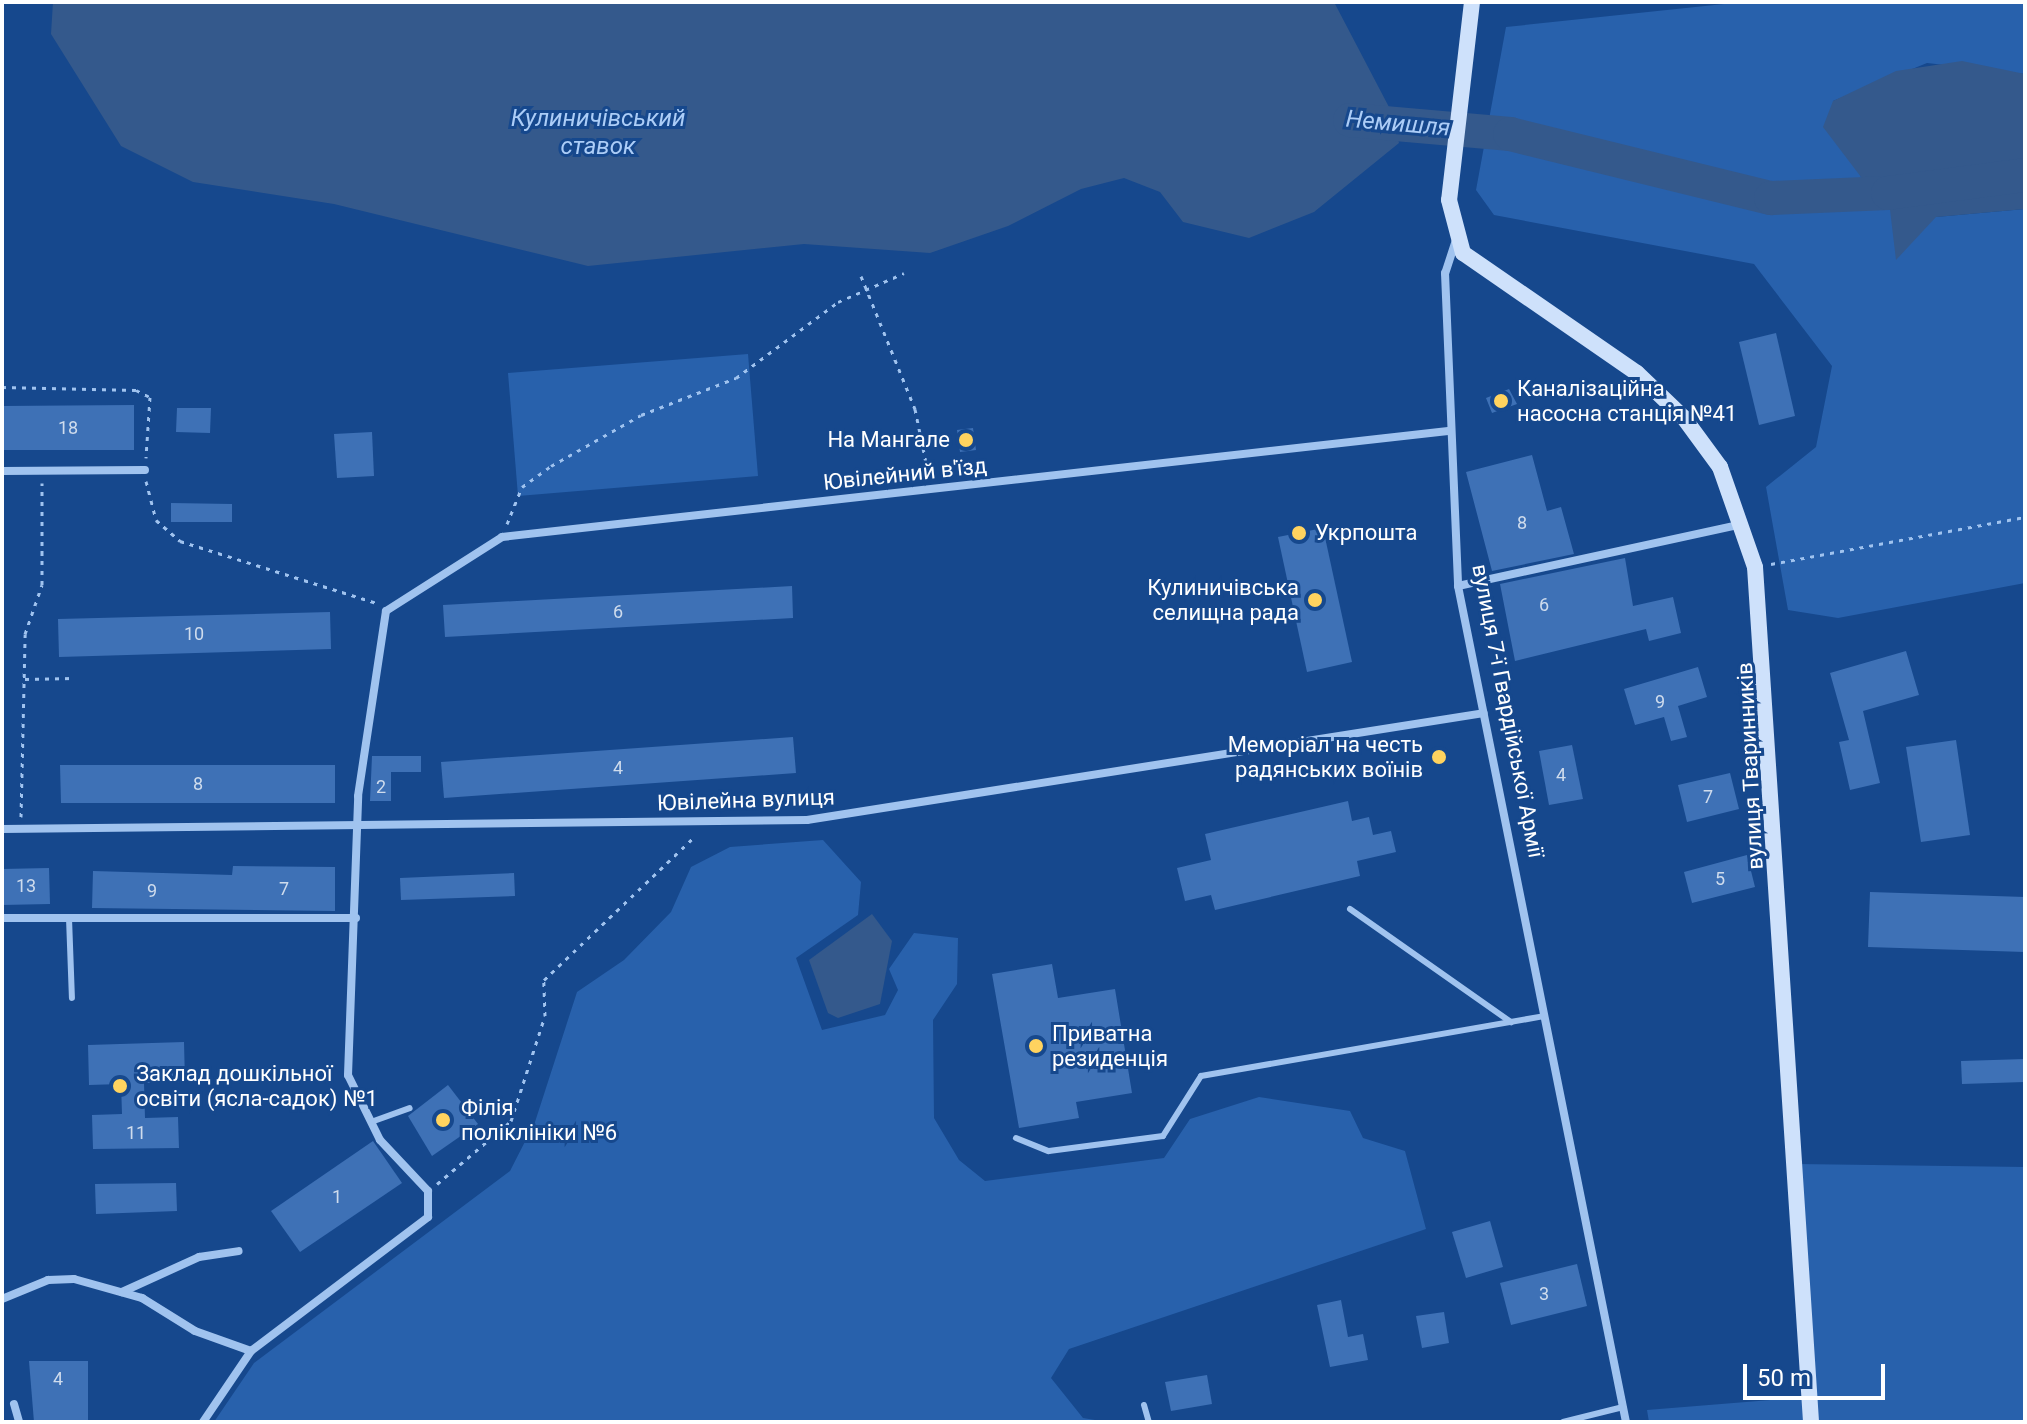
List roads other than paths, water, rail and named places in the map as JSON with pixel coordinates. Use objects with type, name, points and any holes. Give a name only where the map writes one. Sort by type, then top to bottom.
[{"type":"main road","name":"вулиця 7-ї Гвардійської Армії","points":[[1457,239],[1451,175],[1472,2]]},
{"type":"main road","name":"вулиця Тваринників","points":[[1457,239],[1474,265],[1663,396],[1720,467],[1743,524],[1755,567],[1811,1422]]},
{"type":"street","name":"вулиця 7-ї Гвардійської Армії","points":[[1457,239],[1445,273],[1448,431],[1458,586],[1626,1422]]},
{"type":"street","name":"Ювілейний в'їзд","points":[[360,827],[370,691],[386,611],[502,537],[1448,431]]},
{"type":"street","points":[[2,471],[145,470]]},
{"type":"street","points":[[1458,586],[1743,524]]},
{"type":"street","name":"Ювілейна вулиця","points":[[2,829],[807,820],[1484,713]]},
{"type":"street","points":[[203,1422],[251,1351],[428,1217],[428,1191],[371,1122],[348,1075],[360,827]]},
{"type":"street","points":[[2,918],[356,918]]},
{"type":"street","points":[[121,1292],[149,1285],[199,1257],[239,1251]]},
{"type":"street","points":[[2,1299],[48,1280],[121,1292],[251,1351]]},
{"type":"street","points":[[14,1404],[19,1422]]},
{"type":"lane","points":[[1350,909],[1511,1022]]},
{"type":"lane","points":[[69,918],[72,998]]},
{"type":"lane","points":[[1016,1138],[1049,1151],[1163,1136],[1201,1076],[1544,1016]]},
{"type":"lane","points":[[371,1122],[410,1108]]},
{"type":"lane","points":[[1144,1405],[1149,1422]]},
{"type":"lane","points":[[1563,1422],[1623,1407]]},
{"type":"water","name":"Кулиничівський ставок","points":[[53,2],[1334,2],[1390,109],[1399,143],[1314,212],[1249,238],[1183,222],[1160,192],[1124,178],[1081,189],[1008,226],[930,253],[804,244],[588,266],[334,204],[193,182],[121,146],[51,34]]},
{"type":"water","points":[[1962,61],[2025,74],[2025,209],[1936,217],[1896,260],[1888,193],[1861,177],[1823,127],[1833,101],[1896,71]]},
{"type":"water","points":[[872,914],[892,941],[880,1004],[838,1018],[828,1013],[809,960]]},
{"type":"waterway","name":"Немишля","points":[[1350,120],[1510,134],[1771,198],[1888,193],[2025,175]]},
{"type":"place","name":"Каналізаційна насосна станція №41","points":[[1501,401]]},
{"type":"place","name":"На Мангале","points":[[966,440]]},
{"type":"place","name":"Укрпошта","points":[[1299,533]]},
{"type":"place","name":"Кулиничівська селищна рада","points":[[1315,600]]},
{"type":"place","name":"Меморіал на честь радянських воїнів","points":[[1439,757]]},
{"type":"place","name":"Приватна резиденція","points":[[1036,1046]]},
{"type":"place","name":"Заклад дошкільної освіти (ясла-садок) №1","points":[[120,1086]]},
{"type":"place","name":"Філія поліклініки №6","points":[[443,1120]]}]
